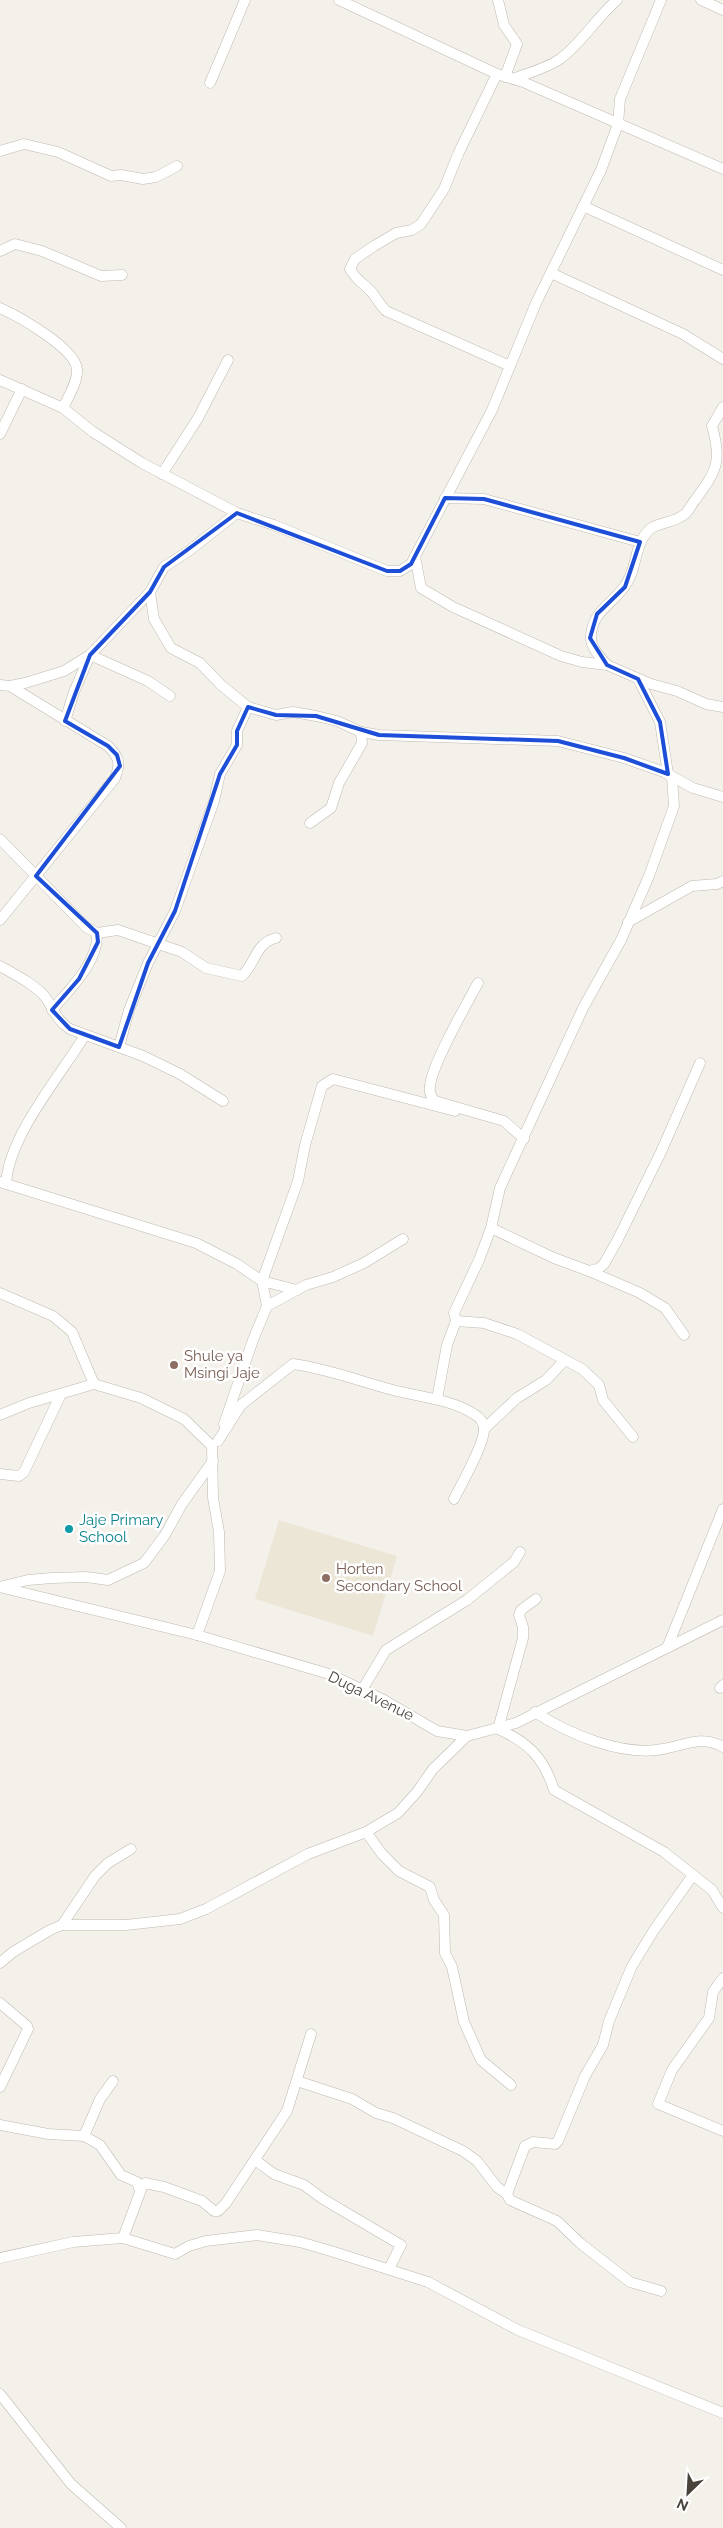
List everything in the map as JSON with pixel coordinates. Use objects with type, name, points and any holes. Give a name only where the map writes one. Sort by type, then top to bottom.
[{"type":"street","points":[[210,83],[245,0]]},
{"type":"street","points":[[338,0],[505,77],[723,168]]},
{"type":"street","points":[[498,0],[502,7],[504,25],[517,44],[505,77],[459,152],[444,189],[422,224],[412,230],[396,233],[374,246],[355,259],[350,269],[355,279],[374,295],[377,302],[386,311],[510,366]]},
{"type":"street","points":[[505,77],[559,60],[572,49],[600,14],[617,0]]},
{"type":"street","points":[[0,380],[63,408],[93,432],[162,474],[237,512],[387,571],[400,571],[411,564],[492,410],[551,273],[601,170],[618,124],[620,99],[661,0]]},
{"type":"street","points":[[701,0],[723,10]]},
{"type":"street","points":[[0,151],[24,144],[58,152],[74,161],[111,176],[120,175],[143,179],[156,176],[177,166]]},
{"type":"street","points":[[583,206],[723,270]]},
{"type":"street","points":[[0,251],[15,244],[42,251],[101,276],[122,275]]},
{"type":"street","points":[[551,273],[683,334],[723,359]]},
{"type":"street","points":[[0,308],[38,329],[71,355],[77,368],[74,384],[63,408]]},
{"type":"street","points":[[162,474],[198,418],[228,360]]},
{"type":"street","points":[[0,434],[22,389]]},
{"type":"street","points":[[607,665],[595,650],[590,638],[597,614],[625,587],[634,568],[640,542],[651,528],[685,514],[706,486],[718,460],[718,446],[712,426],[723,407]]},
{"type":"street","points":[[445,498],[484,499],[640,542]]},
{"type":"street","points":[[5,685],[64,671],[90,655],[150,592],[164,567],[190,550],[237,512]]},
{"type":"street","points":[[415,556],[421,588],[425,592],[561,656],[582,662],[607,665],[638,679],[706,704],[723,707]]},
{"type":"street","points":[[150,592],[154,619],[171,648],[200,663],[221,685],[248,706],[276,715],[293,712],[316,716],[336,721],[361,732],[406,736],[558,741],[624,758],[670,776],[693,788],[723,797]]},
{"type":"street","points":[[90,655],[148,681],[170,696]]},
{"type":"street","points":[[66,721],[74,692],[90,655]]},
{"type":"street","points":[[437,1400],[447,1345],[456,1320],[454,1313],[479,1260],[491,1228],[500,1188],[583,1008],[628,922],[649,876],[674,806],[660,722],[638,679]]},
{"type":"street","points":[[0,920],[115,778],[120,766],[117,755],[108,746],[5,685]]},
{"type":"street","points":[[119,1047],[130,1010],[158,942],[175,911],[214,801],[220,774],[237,745],[236,731],[248,706]]},
{"type":"street","points":[[310,823],[331,808],[339,783],[362,743],[361,732]]},
{"type":"street","points":[[0,839],[86,927],[97,933],[118,930],[158,942],[182,952],[206,968],[242,976],[250,969],[256,952],[265,940],[276,938]]},
{"type":"street","points":[[628,922],[692,886],[716,884],[723,881]]},
{"type":"street","points":[[52,1010],[79,979],[98,942],[97,933]]},
{"type":"street","points":[[0,966],[38,991],[60,1022],[70,1030],[119,1047],[180,1074],[223,1101]]},
{"type":"street","points":[[478,983],[437,1064],[430,1086],[431,1096],[434,1101],[504,1121],[524,1139]]},
{"type":"street","points":[[85,1035],[18,1141],[3,1183],[196,1243],[237,1264],[262,1281],[297,1290]]},
{"type":"street","points":[[590,1271],[598,1269],[604,1264],[617,1241],[700,1063]]},
{"type":"street","points":[[197,1636],[220,1570],[218,1532],[213,1498],[215,1444],[267,1306],[262,1281],[298,1181],[305,1145],[322,1086],[333,1080],[455,1111]]},
{"type":"street","points":[[491,1228],[554,1258],[590,1271],[640,1293],[665,1308],[684,1335]]},
{"type":"street","points":[[267,1306],[297,1290],[364,1263],[403,1239]]},
{"type":"street","points":[[0,1293],[53,1316],[72,1332],[94,1384]]},
{"type":"street","points":[[456,1320],[484,1324],[517,1334],[582,1369],[598,1385],[603,1400],[633,1437]]},
{"type":"street","points":[[454,1499],[484,1429],[517,1398],[546,1380],[565,1360]]},
{"type":"street","points":[[215,1444],[241,1405],[293,1364],[320,1368],[392,1390],[437,1400],[473,1413],[482,1420],[484,1429]]},
{"type":"street","points":[[0,1415],[29,1403],[94,1384],[141,1398],[184,1419],[215,1444]]},
{"type":"street","points":[[0,1474],[19,1476],[24,1472],[61,1394]]},
{"type":"street","points":[[0,1587],[28,1580],[52,1578],[86,1577],[108,1580],[144,1563],[165,1536],[182,1504],[213,1461]]},
{"type":"street","points":[[667,1648],[723,1509]]},
{"type":"street","points":[[362,1690],[386,1650],[467,1600],[514,1562],[520,1552]]},
{"type":"street","name":"Duga Avenue","points":[[0,1587],[197,1636],[329,1674],[438,1731],[467,1736],[516,1723],[723,1620]]},
{"type":"street","points":[[536,1599],[522,1610],[519,1615],[523,1627],[522,1638],[498,1729],[514,1736],[530,1748],[547,1768],[554,1790],[664,1852],[712,1890],[723,1908]]},
{"type":"street","points":[[535,1712],[555,1726],[588,1739],[633,1750],[663,1749],[677,1744],[705,1740],[723,1747]]},
{"type":"street","points":[[62,1925],[126,1925],[180,1919],[206,1909],[308,1854],[366,1832],[398,1812],[417,1792],[433,1769],[467,1736]]},
{"type":"street","points":[[366,1832],[382,1854],[399,1871],[430,1887],[434,1900],[444,1915],[445,1953],[452,1967],[464,2022],[481,2060],[511,2085]]},
{"type":"street","points":[[0,1963],[20,1948],[62,1925],[95,1876],[108,1863],[132,1849]]},
{"type":"street","points":[[507,2194],[525,2146],[533,2142],[555,2144],[558,2141],[586,2076],[603,2045],[609,2021],[632,1966],[654,1930],[693,1875]]},
{"type":"street","points":[[723,1978],[713,1992],[709,2018],[672,2070],[658,2104],[723,2131]]},
{"type":"street","points":[[0,2003],[27,2026],[28,2029],[0,2087]]},
{"type":"street","points":[[123,2238],[140,2191],[145,2183],[148,2182],[202,2201],[210,2209],[218,2210],[255,2160],[287,2111],[311,2034]]},
{"type":"street","points":[[84,2136],[100,2099],[113,2081]]},
{"type":"street","points":[[297,2081],[352,2099],[376,2113],[393,2118],[463,2151],[477,2161],[497,2187],[507,2194],[510,2200],[557,2221],[580,2243],[630,2282],[661,2291]]},
{"type":"street","points":[[0,2125],[48,2134],[84,2136],[100,2145],[121,2175],[137,2182],[140,2191]]},
{"type":"street","points":[[255,2160],[274,2174],[304,2185],[331,2204],[401,2245],[389,2268]]},
{"type":"street","points":[[0,2258],[73,2242],[123,2238],[175,2254],[189,2246],[206,2241],[258,2235],[300,2242],[389,2268],[428,2282],[485,2314],[568,2352],[627,2373],[723,2413]]},
{"type":"street","points":[[0,2394],[71,2484],[120,2528]]},
{"type":"highlighted area","points":[[445,498],[484,499],[640,542],[625,587],[597,614],[590,638],[607,665],[638,679],[660,722],[668,774],[624,758],[558,741],[379,735],[316,716],[276,715],[248,707],[237,731],[237,745],[220,774],[175,911],[148,963],[119,1047],[70,1029],[52,1010],[79,979],[98,942],[97,933],[36,876],[120,766],[117,755],[108,746],[65,721],[90,655],[150,592],[164,567],[237,513],[387,571],[400,571],[411,564]]},
{"type":"shaded area","name":"Horten Secondary School","points":[[279,1520],[397,1556],[373,1636],[255,1599]]},
{"type":"place","name":"Shule ya Msingi Jaje","points":[[174,1365]]},
{"type":"place","name":"Jaje Primary School","points":[[69,1529]]},
{"type":"place","name":"Horten Secondary School","points":[[326,1578]]}]
